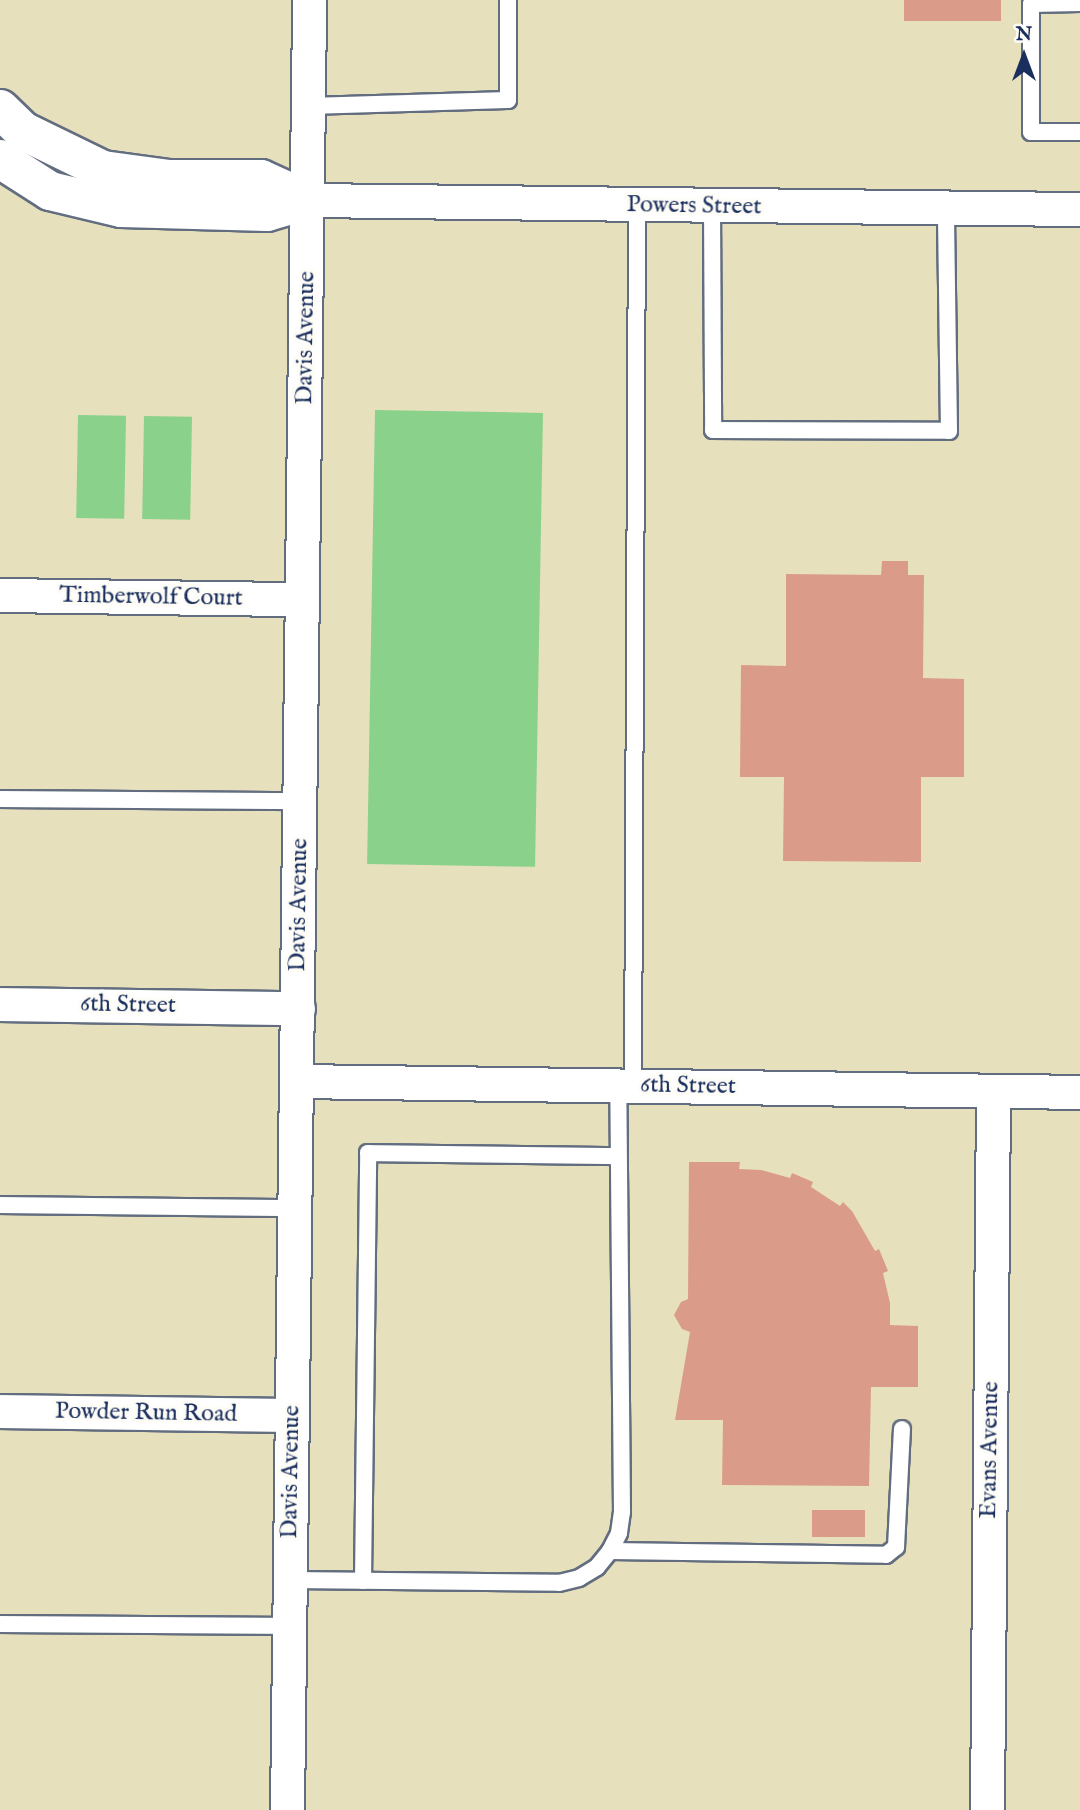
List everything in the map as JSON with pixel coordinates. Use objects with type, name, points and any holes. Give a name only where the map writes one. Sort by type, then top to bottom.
[{"type":"street","name":"Davis Avenue","points":[[287,1810],[309,0]]},
{"type":"street","points":[[0,109],[23,131],[103,170],[169,179],[261,179],[307,200]]},
{"type":"street","points":[[0,159],[50,191],[121,208],[267,212],[307,200]]},
{"type":"street","name":"Powers Street","points":[[307,200],[1080,209]]},
{"type":"street","name":"Timberwolf Court","points":[[0,595],[302,599]]},
{"type":"street","name":"6th Street","points":[[0,1004],[298,1008]]},
{"type":"street","name":"6th Street","points":[[296,1081],[1080,1092]]},
{"type":"street","name":"Evans Avenue","points":[[987,1810],[993,1091]]},
{"type":"street","name":"Powder Run Road","points":[[0,1411],[292,1415]]},
{"type":"lane","points":[[309,106],[508,100],[508,0]]},
{"type":"lane","points":[[1080,4],[1031,4],[1031,132],[1080,132]]},
{"type":"lane","points":[[290,1580],[559,1583],[579,1578],[597,1567],[610,1551],[619,1533],[622,1512],[618,1156],[625,1085],[637,205]]},
{"type":"lane","points":[[712,206],[713,430],[949,431],[946,209]]},
{"type":"lane","points":[[0,799],[300,801]]},
{"type":"lane","points":[[363,1581],[368,1153],[618,1156]]},
{"type":"lane","points":[[0,1205],[295,1208]]},
{"type":"lane","points":[[610,1551],[886,1555],[896,1547],[902,1429]]},
{"type":"lane","points":[[0,1624],[290,1626]]},
{"type":"green space","points":[[375,410],[543,413],[535,867],[367,864]]},
{"type":"green space","points":[[78,415],[126,416],[124,519],[76,518]]},
{"type":"green space","points":[[144,416],[192,417],[190,520],[142,519]]},
{"type":"building","points":[[904,0],[1001,0],[1001,21],[904,21]]},
{"type":"building","points":[[882,561],[908,561],[908,575],[924,575],[923,678],[964,679],[964,777],[921,777],[921,862],[783,861],[784,777],[740,777],[741,665],[786,666],[786,574],[881,575]]},
{"type":"building","points":[[689,1162],[740,1162],[739,1169],[761,1170],[790,1178],[792,1173],[813,1182],[811,1187],[840,1206],[843,1202],[852,1211],[875,1251],[879,1249],[888,1271],[883,1273],[890,1303],[890,1325],[918,1326],[918,1387],[871,1387],[869,1486],[722,1485],[723,1420],[675,1420],[690,1332],[682,1329],[674,1315],[681,1302],[688,1299]]},
{"type":"building","points":[[812,1510],[865,1510],[865,1537],[812,1537]]}]
